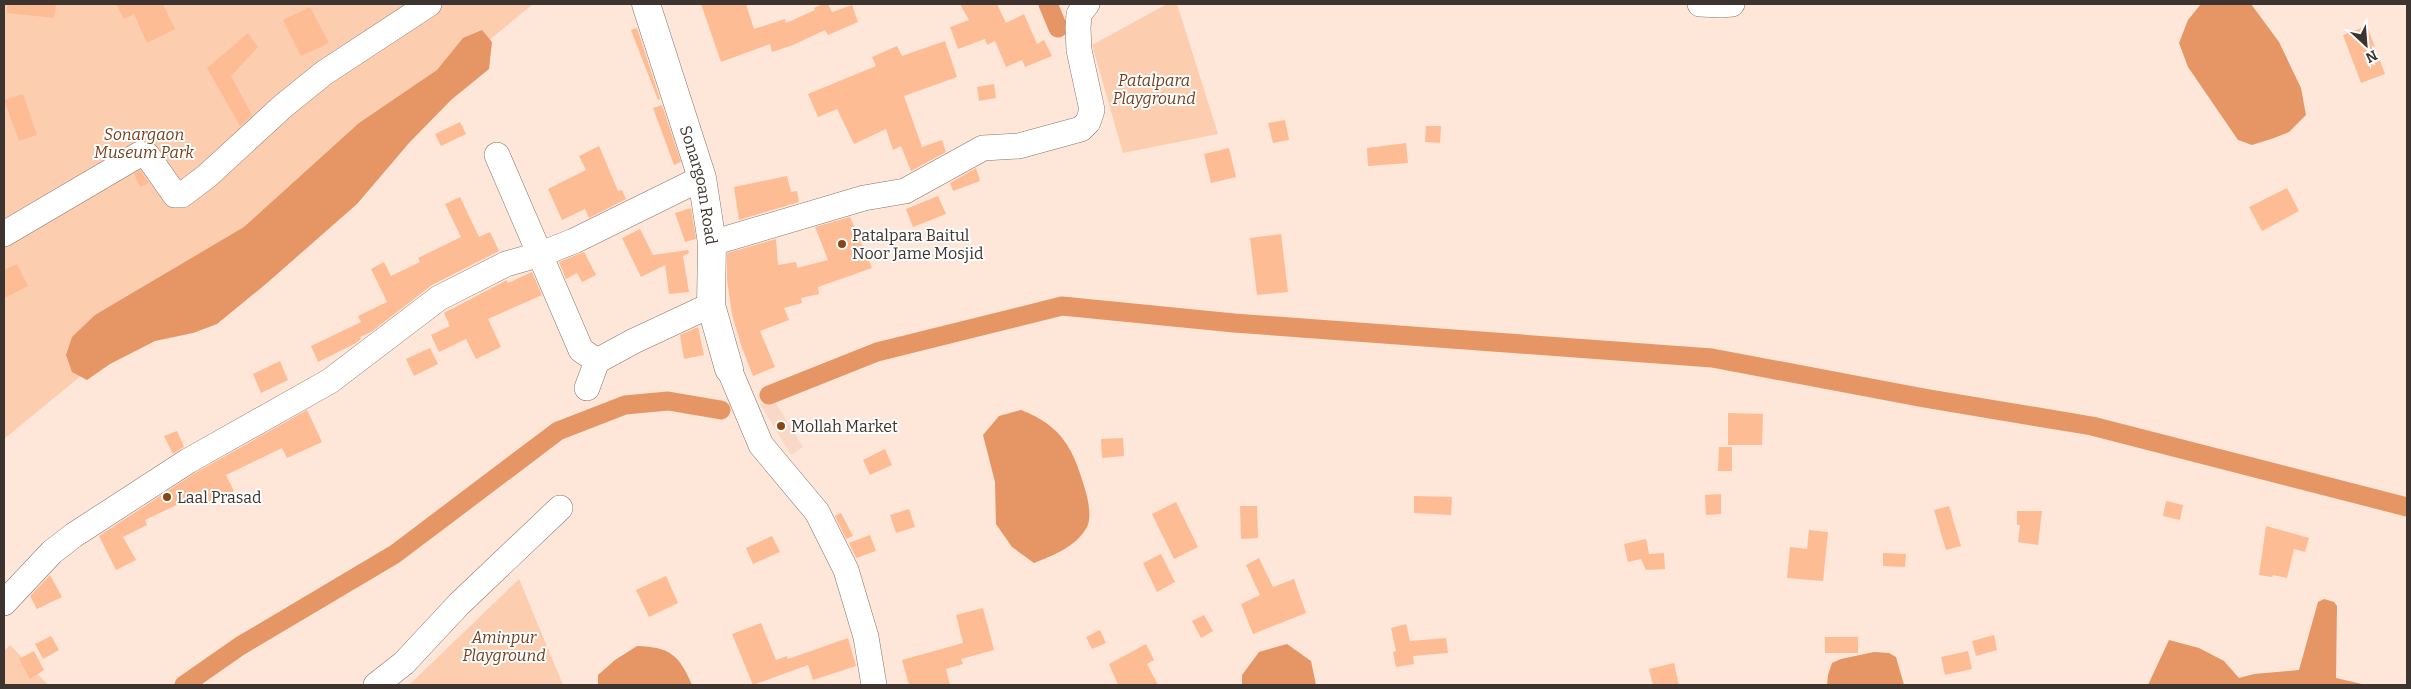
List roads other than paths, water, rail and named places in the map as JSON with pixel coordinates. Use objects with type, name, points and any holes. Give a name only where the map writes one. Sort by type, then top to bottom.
[{"type":"main road","name":"Sonargoan Road","points":[[646,4],[702,178],[712,243],[710,305],[729,368]]},
{"type":"street","points":[[4,234],[140,154],[147,155],[175,195],[182,195],[207,176],[282,107],[324,73],[429,4]]},
{"type":"street","points":[[712,243],[864,198],[906,191],[983,148],[1019,146],[1080,129],[1088,122],[1092,110],[1080,50],[1078,28],[1079,14],[1087,4]]},
{"type":"street","points":[[1700,4],[1721,6],[1732,4]]},
{"type":"street","points":[[497,155],[542,254],[581,350],[597,361]]},
{"type":"street","points":[[4,603],[52,552],[133,496],[205,451],[330,381],[440,298],[506,264],[542,254],[574,241],[702,178]]},
{"type":"street","points":[[587,388],[597,361],[710,305]]},
{"type":"street","points":[[729,368],[761,445],[817,512],[846,570],[866,637],[874,685]]},
{"type":"street","points":[[376,685],[404,662],[459,604],[560,508]]},
{"type":"waterway","points":[[1048,4],[1058,28]]},
{"type":"waterway","points":[[769,395],[877,352],[1062,306],[1234,323],[1712,358],[1924,398],[2092,426],[2407,507]]},
{"type":"waterway","points":[[184,685],[240,646],[395,554],[558,431],[625,405],[668,401],[721,410]]},
{"type":"place","name":"Patalpara Baitul Noor Jame Mosjid","points":[[842,244]]},
{"type":"place","name":"Mollah Market","points":[[781,426]]},
{"type":"place","name":"Laal Prasad","points":[[167,497]]},
{"type":"park label","name":"Patalpara Playground","points":[[1154,89]]},
{"type":"park label","name":"Sonargaon Museum Park","points":[[144,143]]},
{"type":"park label","name":"Aminpur Playground","points":[[504,646]]}]
